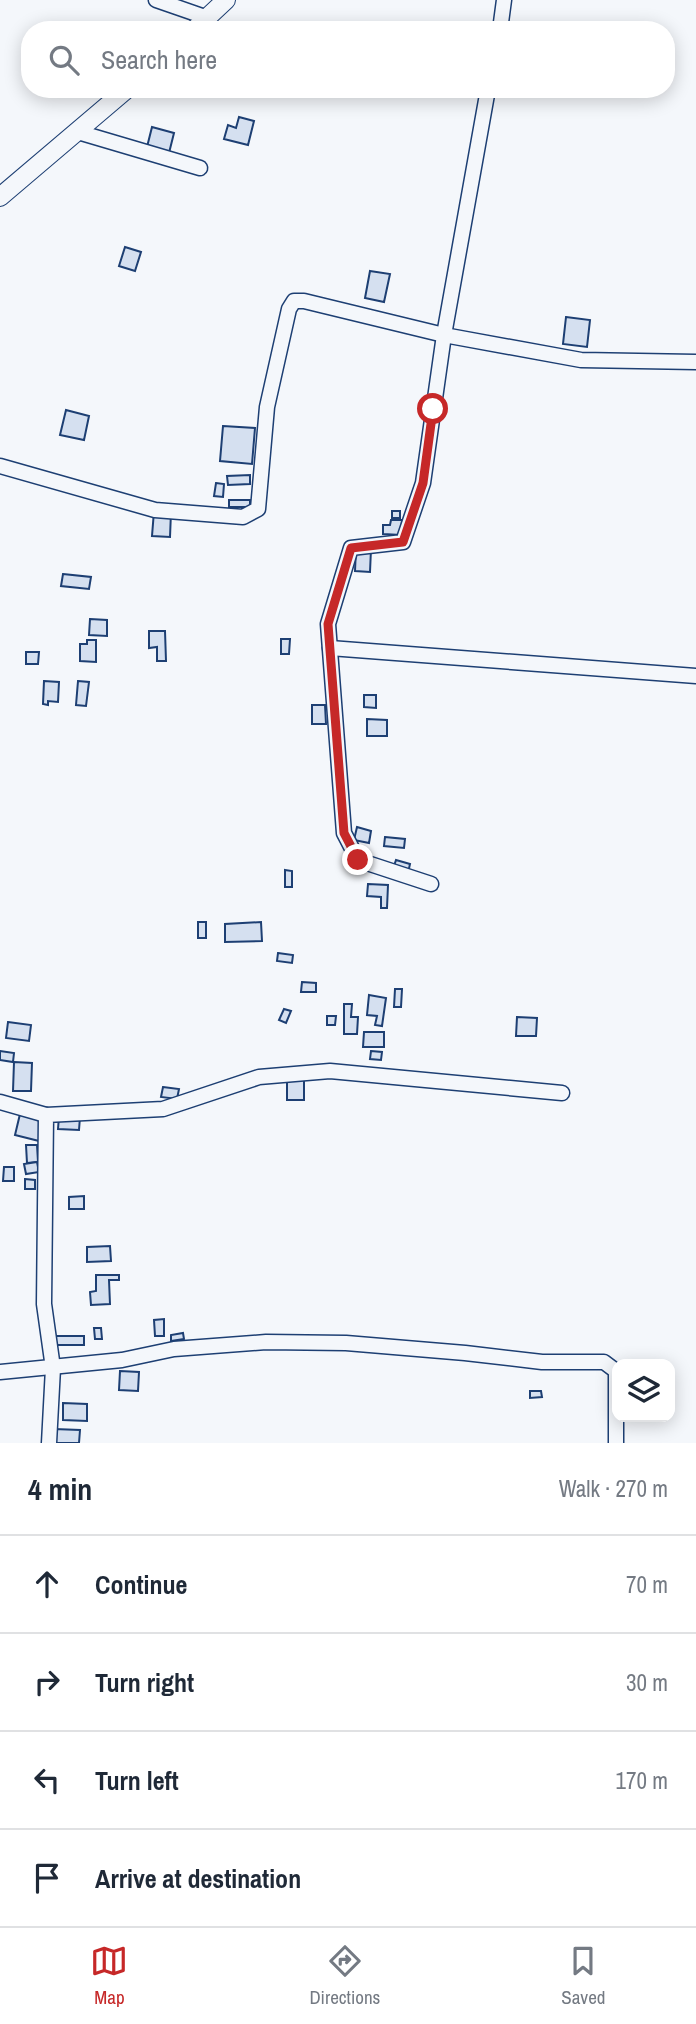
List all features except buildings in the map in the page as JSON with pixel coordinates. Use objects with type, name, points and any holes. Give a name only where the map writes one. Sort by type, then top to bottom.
[{"type":"main road","points":[[204,21],[226,0]]},
{"type":"main road","points":[[0,197],[117,98]]},
{"type":"street","points":[[156,0],[195,21]]},
{"type":"street","points":[[500,21],[504,0]]},
{"type":"street","points":[[431,884],[358,860],[344,833],[328,624],[351,548],[403,542],[423,483],[444,335],[486,98]]},
{"type":"street","points":[[78,132],[200,167]]},
{"type":"street","points":[[0,466],[155,510],[243,517],[257,509],[267,407],[289,309],[294,300],[304,300],[444,335],[581,360],[696,362]]},
{"type":"street","points":[[330,648],[696,676]]},
{"type":"street","points":[[0,1102],[46,1115],[163,1109],[259,1077],[330,1071],[562,1093]]},
{"type":"street","points":[[46,1115],[44,1304],[53,1368],[49,1443]]},
{"type":"street","points":[[0,1372],[122,1360],[174,1349],[266,1342],[346,1343],[542,1362],[604,1362],[616,1371],[616,1443]]},
{"type":"route","points":[[358,860],[344,833],[328,624],[351,548],[403,542],[423,483],[433,409]]}]
